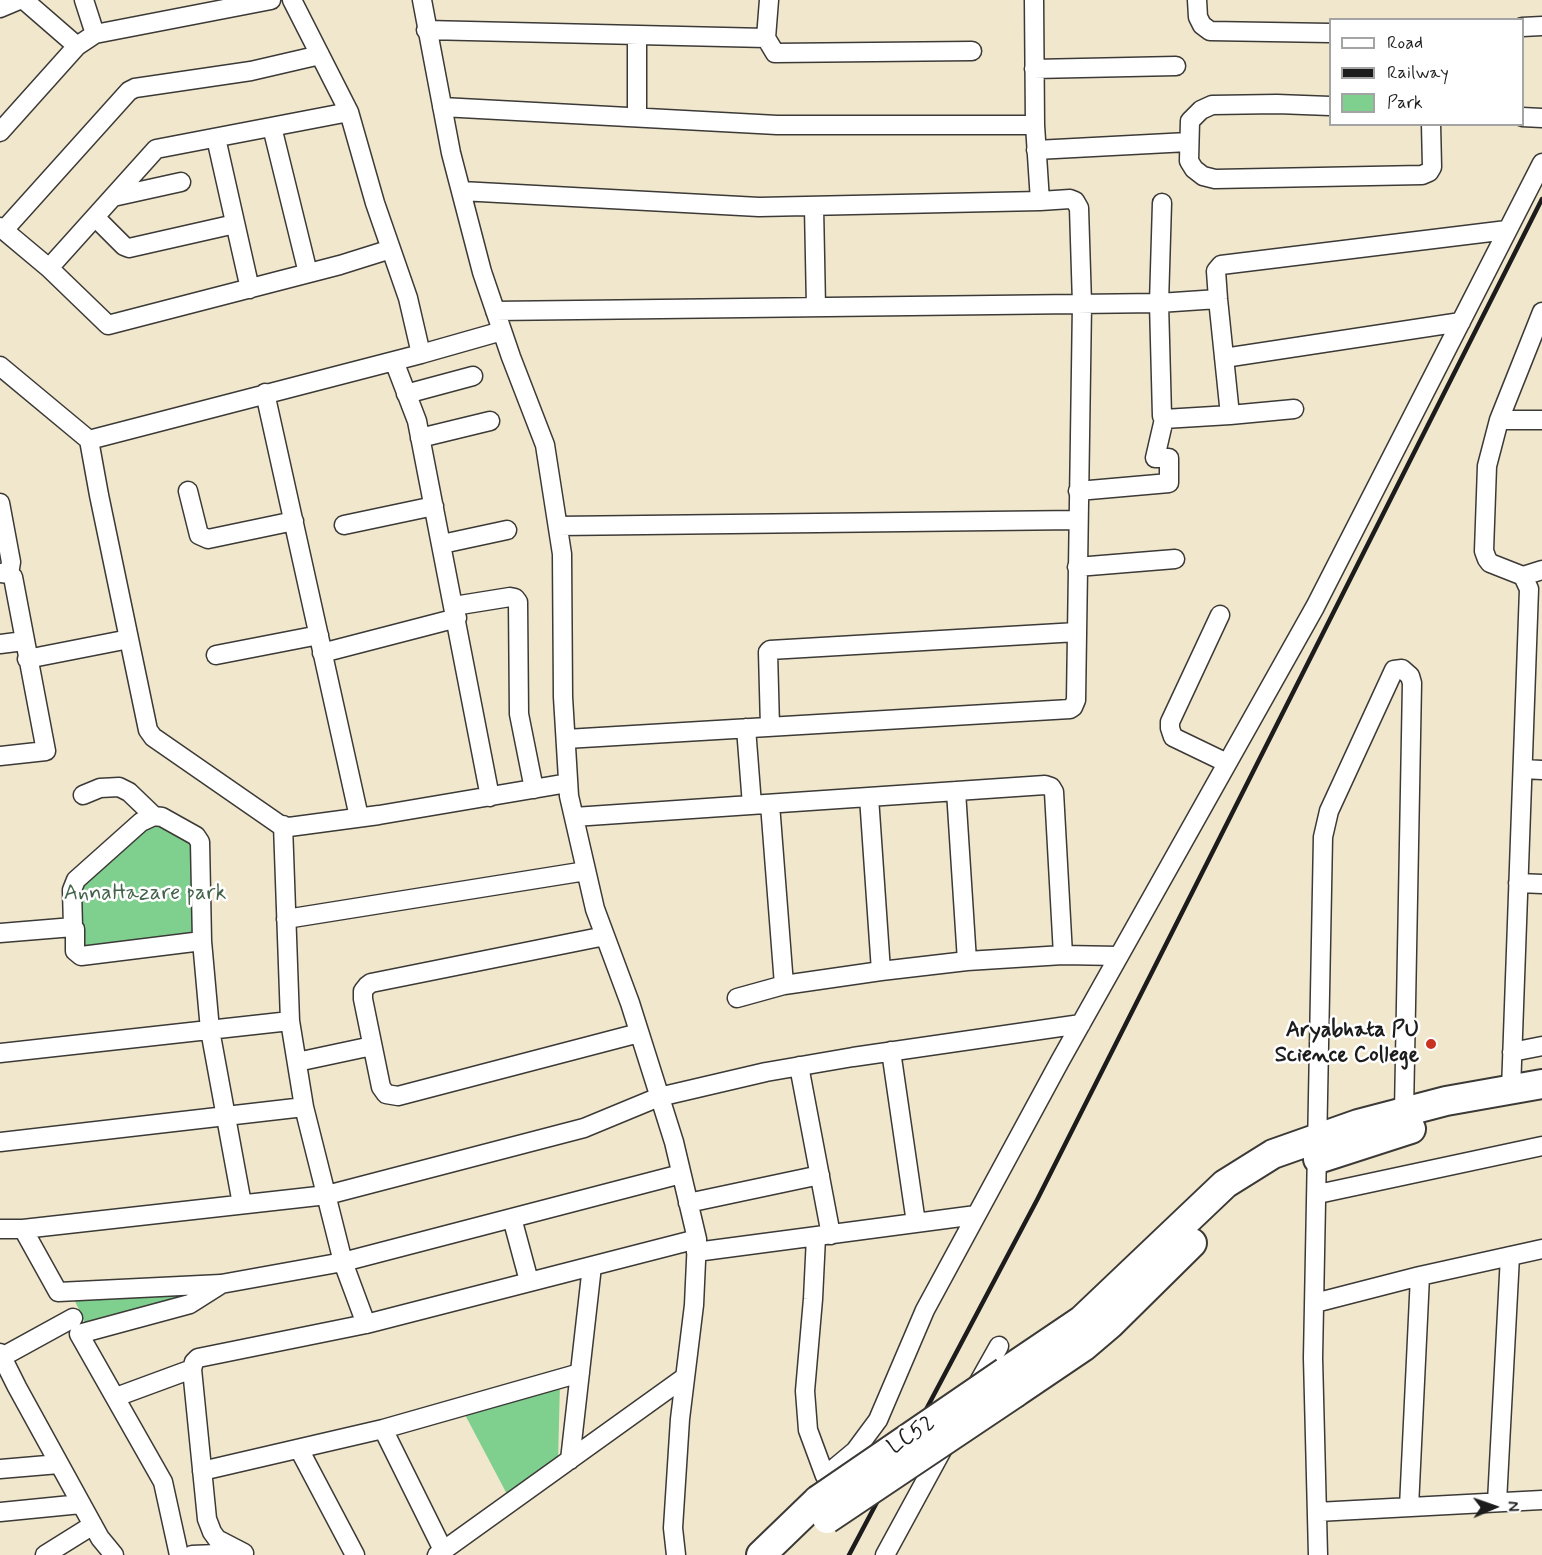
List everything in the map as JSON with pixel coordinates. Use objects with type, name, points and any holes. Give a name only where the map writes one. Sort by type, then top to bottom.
[{"type":"main road","points":[[1317,1149],[1358,1124],[1446,1101],[1542,1084]]},
{"type":"main road","points":[[1317,1149],[1542,1102]]},
{"type":"main road","name":"LC52","points":[[822,1509],[1006,1370],[1083,1347],[1110,1324],[1229,1206],[1277,1172],[1317,1149]]},
{"type":"main road","points":[[761,1555],[822,1509]]},
{"type":"main road","points":[[786,1555],[822,1509]]},
{"type":"street","points":[[0,8],[19,0]]},
{"type":"street","points":[[24,0],[77,46]]},
{"type":"street","points":[[84,0],[95,34]]},
{"type":"street","points":[[0,132],[77,46],[95,34],[271,0]]},
{"type":"street","points":[[292,0],[350,112],[375,202],[408,298],[421,354]]},
{"type":"street","points":[[422,0],[442,107],[482,272],[545,445],[562,554],[563,697],[568,783],[574,817],[595,909],[660,1097],[681,1174],[697,1246],[694,1305],[680,1419],[673,1528],[676,1555]]},
{"type":"street","points":[[769,0],[766,38],[775,53],[972,51]]},
{"type":"street","points":[[1034,0],[1035,125],[1040,201]]},
{"type":"street","points":[[1197,0],[1198,17],[1202,25],[1210,31],[1329,33]]},
{"type":"street","points":[[1524,27],[1542,26]]},
{"type":"street","points":[[426,30],[766,38]]},
{"type":"street","points":[[637,117],[638,35]]},
{"type":"street","points":[[320,55],[252,71],[135,88],[129,91],[2,229],[49,268],[108,326],[391,249]]},
{"type":"street","points":[[1034,69],[1176,66]]},
{"type":"street","points":[[1329,106],[1212,105],[1193,116],[1190,122],[1188,142],[1190,161],[1194,169],[1203,176],[1215,179],[1422,175],[1429,172],[1432,167],[1431,126]]},
{"type":"street","points":[[442,107],[777,125],[1035,125]]},
{"type":"street","points":[[49,268],[156,149],[350,112]]},
{"type":"street","points":[[1524,117],[1542,118]]},
{"type":"street","points":[[272,127],[308,273]]},
{"type":"street","points":[[216,138],[250,289]]},
{"type":"street","points":[[1036,150],[1188,142]]},
{"type":"street","points":[[799,1066],[820,1175],[823,1236],[813,1299],[805,1391],[808,1430],[825,1476],[855,1451],[878,1420],[925,1310],[1081,1024],[1315,607],[1542,163]]},
{"type":"street","points":[[113,197],[181,182]]},
{"type":"street","points":[[461,191],[759,207],[1070,199],[1075,201],[1079,208],[1082,304],[1076,700],[1073,707],[1070,709],[566,739]]},
{"type":"street","points":[[1078,491],[1169,483],[1169,458],[1155,458],[1164,419],[1162,416],[1159,303],[1162,203]]},
{"type":"street","points":[[814,207],[816,307]]},
{"type":"street","points":[[95,217],[124,246],[129,248],[235,224]]},
{"type":"street","points":[[1230,416],[1216,271],[1221,265],[1508,230]]},
{"type":"street","points":[[495,311],[1159,303],[1218,299]]},
{"type":"street","points":[[1511,1090],[1523,769],[1534,660],[1530,589],[1523,576],[1490,562],[1484,551],[1487,466],[1499,420],[1542,312]]},
{"type":"street","points":[[1224,358],[1461,322]]},
{"type":"street","points":[[89,440],[502,331]]},
{"type":"street","points":[[394,361],[417,421],[490,796]]},
{"type":"street","points":[[0,366],[89,440],[148,730],[153,737],[289,827],[568,783]]},
{"type":"street","points":[[406,394],[473,376]]},
{"type":"street","points":[[265,393],[359,817]]},
{"type":"street","points":[[1164,419],[1230,416],[1294,409]]},
{"type":"street","points":[[1499,420],[1542,420]]},
{"type":"street","points":[[420,438],[490,421]]},
{"type":"street","points":[[188,490],[199,535],[208,539],[294,521]]},
{"type":"street","points":[[0,503],[12,562],[5,573],[13,577],[46,751],[0,756]]},
{"type":"street","points":[[344,525],[434,506]]},
{"type":"street","points":[[558,526],[1077,520]]},
{"type":"street","points":[[442,544],[507,530]]},
{"type":"street","points":[[1077,567],[1175,559]]},
{"type":"street","points":[[1523,576],[1542,570]]},
{"type":"street","points":[[322,653],[455,612],[510,597],[515,598],[518,602],[519,714],[534,789]]},
{"type":"street","points":[[1220,615],[1170,722],[1170,728],[1173,737],[1227,763]]},
{"type":"street","points":[[770,727],[768,652],[770,650],[1077,632]]},
{"type":"street","points":[[216,655],[319,634]]},
{"type":"street","points":[[0,644],[26,650],[129,639]]},
{"type":"street","points":[[1318,1555],[1313,1358],[1323,837],[1325,824],[1394,670],[1402,669],[1410,676],[1412,683],[1404,1112]]},
{"type":"street","points":[[746,728],[761,804],[784,986]]},
{"type":"street","points":[[1523,769],[1542,770]]},
{"type":"street","points":[[574,817],[1045,785],[1054,792],[1063,955]]},
{"type":"street","points":[[83,795],[100,788],[119,787],[129,792],[154,816]]},
{"type":"street","points":[[956,791],[967,962]]},
{"type":"street","points":[[869,797],[881,971]]},
{"type":"street","points":[[202,941],[81,956],[75,951],[75,929],[73,927],[72,890],[76,880],[141,822],[154,816],[162,817],[196,836],[200,842],[202,941],[210,1030],[242,1204]]},
{"type":"street","points":[[283,825],[290,1021],[304,1107],[344,1262],[366,1324]]},
{"type":"street","points":[[286,919],[586,871]]},
{"type":"street","points":[[1518,884],[1542,884]]},
{"type":"street","points":[[0,933],[73,927]]},
{"type":"street","points":[[605,936],[371,983],[363,991],[363,999],[381,1087],[386,1094],[398,1096],[639,1033]]},
{"type":"street","points":[[737,998],[784,986],[881,971],[1063,955],[1119,956]]},
{"type":"street","points":[[0,1053],[290,1021]]},
{"type":"street","points":[[0,1229],[23,1229],[327,1195],[584,1128],[660,1097],[766,1072],[891,1051],[1081,1024]]},
{"type":"street","points":[[297,1062],[372,1046]]},
{"type":"street","points":[[1512,1052],[1542,1046]]},
{"type":"street","points":[[891,1051],[916,1223]]},
{"type":"street","points":[[0,1142],[304,1107]]},
{"type":"street","points":[[1317,1194],[1542,1146]]},
{"type":"street","points":[[58,1292],[221,1284],[344,1262],[681,1174]]},
{"type":"street","points":[[688,1203],[820,1175]]},
{"type":"street","points":[[245,1554],[217,1539],[207,1519],[192,1369],[198,1358],[366,1324],[592,1266],[697,1246],[823,1236],[976,1215]]},
{"type":"street","points":[[512,1218],[529,1281]]},
{"type":"street","points":[[23,1229],[163,1482],[179,1555]]},
{"type":"street","points":[[1315,1303],[1420,1276],[1542,1249]]},
{"type":"street","points":[[1497,1503],[1510,1256]]},
{"type":"street","points":[[570,1460],[592,1266]]},
{"type":"street","points":[[1409,1507],[1420,1276]]},
{"type":"street","points":[[114,1555],[93,1525],[59,1464],[8,1388],[1,1355],[76,1326],[190,1304],[221,1284]]},
{"type":"street","points":[[116,1397],[192,1369]]},
{"type":"street","points":[[885,1555],[1006,1370]]},
{"type":"street","points":[[202,1471],[383,1429],[580,1373]]},
{"type":"street","points":[[383,1429],[440,1553],[685,1377]]},
{"type":"street","points":[[299,1449],[355,1555]]},
{"type":"street","points":[[0,1469],[59,1464]]},
{"type":"street","points":[[1317,1512],[1542,1500]]},
{"type":"street","points":[[0,1512],[81,1504]]},
{"type":"street","points":[[45,1555],[93,1525]]},
{"type":"street","points":[[192,1555],[245,1554]]},
{"type":"green space","name":"AnnaHazare park","points":[[153,824],[191,841],[196,936],[83,947],[80,891],[84,882]]},
{"type":"green space","points":[[198,1290],[87,1327],[73,1297]]},
{"type":"green space","points":[[560,1383],[558,1462],[508,1496],[463,1411]]},
{"type":"railway","points":[[849,1555],[1037,1200],[1542,199]]},
{"type":"place","name":"Aryabhata PU Science College","points":[[1431,1044]]}]
